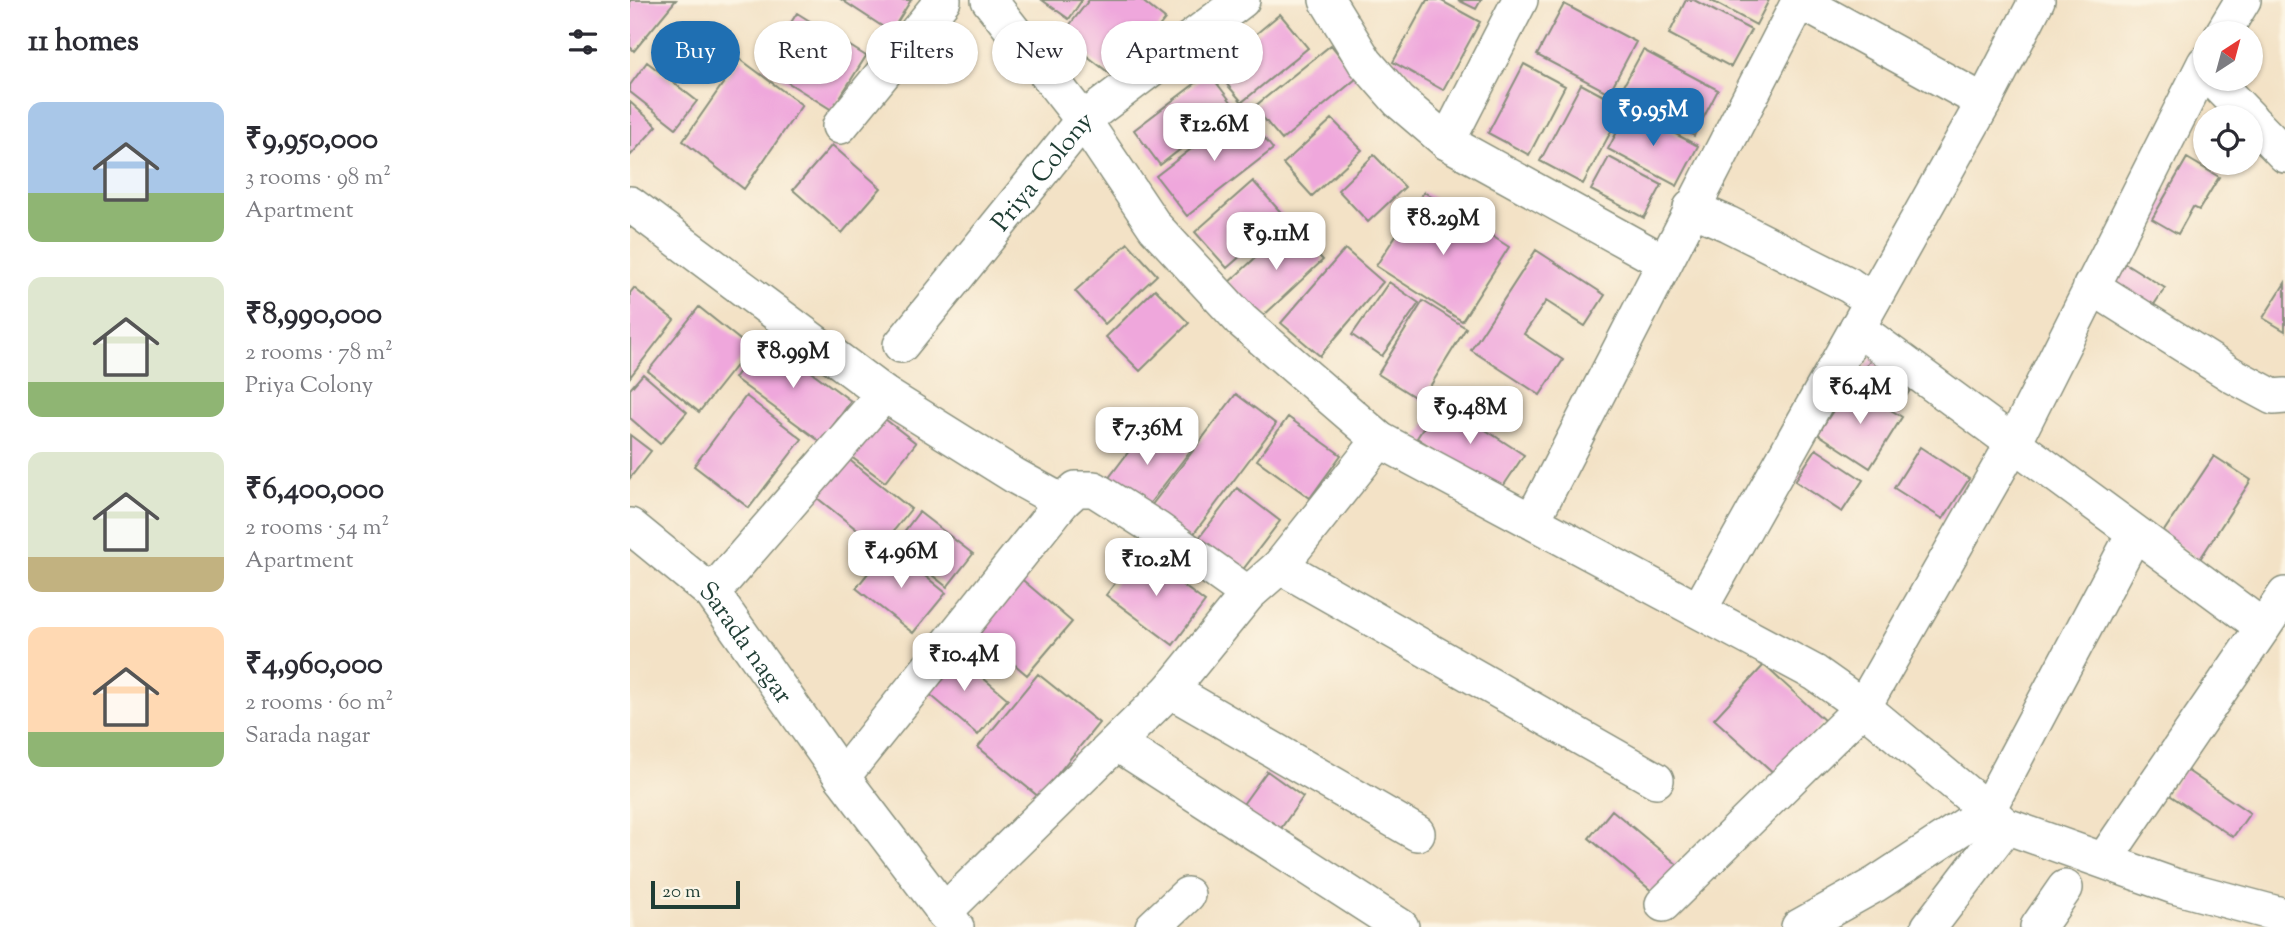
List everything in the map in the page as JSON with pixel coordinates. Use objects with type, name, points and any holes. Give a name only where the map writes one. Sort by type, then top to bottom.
[{"type":"street","points":[[840,126],[943,0]]},
{"type":"street","points":[[989,0],[1083,120],[1155,227],[1241,320],[1380,440],[1815,673],[1863,707],[1997,819],[2174,886],[2285,916]]},
{"type":"street","name":"Priya Colony","points":[[901,345],[1083,120],[1242,0]]},
{"type":"street","points":[[1327,0],[1365,62],[1399,101],[1447,142],[1664,262]]},
{"type":"street","points":[[1447,142],[1520,0]]},
{"type":"street","points":[[1532,521],[1800,0],[1984,102]]},
{"type":"street","points":[[1699,610],[1984,102],[2037,0]]},
{"type":"street","points":[[2231,21],[2244,0]]},
{"type":"street","points":[[1663,904],[1863,707],[2013,444],[2091,286],[2195,91]]},
{"type":"street","points":[[2225,91],[2238,105]]},
{"type":"street","points":[[2263,132],[2285,155]]},
{"type":"street","points":[[630,204],[884,394],[1015,476],[1062,502]]},
{"type":"street","points":[[1691,208],[1849,285],[1864,314],[2013,444],[2263,627]]},
{"type":"street","points":[[2091,286],[2232,375],[2273,397],[2285,396]]},
{"type":"street","points":[[712,593],[884,394]]},
{"type":"street","points":[[949,920],[1170,690],[1248,594],[1280,566],[1380,440]]},
{"type":"street","points":[[842,778],[1062,502],[1076,489],[1094,489],[1157,529],[1248,594]]},
{"type":"street","name":"Sarada nagar","points":[[630,526],[712,593],[842,778],[949,920]]},
{"type":"street","points":[[1929,927],[1997,819],[2134,534]]},
{"type":"street","points":[[1280,566],[1656,780]]},
{"type":"street","points":[[2104,860],[2285,596]]},
{"type":"street","points":[[1170,690],[1417,833]]},
{"type":"street","points":[[1118,744],[1401,927]]},
{"type":"street","points":[[1799,927],[1997,819]]},
{"type":"street","points":[[2038,927],[2065,888]]},
{"type":"street","points":[[1153,927],[1187,895]]},
{"type":"building","points":[[630,0],[676,0],[659,21],[651,21],[651,30],[634,51],[630,47]]},
{"type":"building","points":[[842,0],[911,0],[898,21],[874,21]]},
{"type":"building","points":[[1042,0],[1082,0],[1069,19]]},
{"type":"building","points":[[1089,0],[1141,0],[1165,19],[1101,21],[1101,67],[1087,56],[1087,21],[1073,21]]},
{"type":"building","points":[[1427,0],[1440,0],[1480,22],[1443,90],[1393,62]]},
{"type":"building","points":[[1458,0],[1481,0],[1476,9]]},
{"type":"building","points":[[1686,0],[1694,0],[1751,30],[1731,67],[1669,34]]},
{"type":"building","points":[[1710,0],[1769,0],[1756,25]]},
{"type":"building","points":[[1564,4],[1636,42],[1609,93],[1537,55]]},
{"type":"building","points":[[797,13],[810,21],[792,21]]},
{"type":"building","points":[[1280,14],[1308,48],[1242,102],[1227,84],[1263,84],[1263,28]]},
{"type":"building","points":[[1331,45],[1357,78],[1282,140],[1254,107]]},
{"type":"building","points":[[852,47],[866,56],[852,78]]},
{"type":"building","points":[[1643,50],[1718,90],[1694,136],[1618,96]]},
{"type":"building","points":[[740,59],[754,69],[754,84],[774,84],[802,105],[744,189],[683,141],[723,84],[740,84]]},
{"type":"building","points":[[647,62],[651,65],[651,84],[675,84],[697,101],[676,128],[630,92],[630,85]]},
{"type":"building","points":[[1524,64],[1565,86],[1529,155],[1488,133]]},
{"type":"building","points":[[790,84],[848,84],[832,110]]},
{"type":"building","points":[[1195,84],[1217,84],[1235,107],[1160,165],[1134,130]]},
{"type":"building","points":[[1581,84],[1624,107],[1583,184],[1540,161]]},
{"type":"building","points":[[630,102],[657,126],[630,156]]},
{"type":"building","points":[[1629,109],[1698,146],[1677,186],[1608,149]]},
{"type":"building","points":[[1242,110],[1273,149],[1187,216],[1156,176]]},
{"type":"building","points":[[1332,119],[1362,150],[1312,196],[1283,164]]},
{"type":"building","points":[[832,145],[881,188],[842,233],[793,190]]},
{"type":"building","points":[[1374,155],[1405,187],[1368,222],[1338,190]]},
{"type":"building","points":[[1609,157],[1662,185],[1644,218],[1591,190]]},
{"type":"building","points":[[2187,158],[2193,162],[2193,175],[2219,177],[2199,210],[2193,207],[2178,234],[2152,219]]},
{"type":"building","points":[[1253,181],[1285,217],[1227,268],[1195,232]]},
{"type":"building","points":[[1424,192],[1509,247],[1462,321],[1376,266]]},
{"type":"building","points":[[1291,225],[1323,260],[1261,318],[1228,283]]},
{"type":"building","points":[[1128,243],[1157,275],[1105,324],[1075,291]]},
{"type":"building","points":[[1345,249],[1383,282],[1320,356],[1281,323]]},
{"type":"building","points":[[1536,250],[1605,295],[1585,326],[1546,301],[1524,334],[1563,360],[1540,395],[1471,350]]},
{"type":"building","points":[[2125,263],[2165,288],[2147,315],[2108,290]]},
{"type":"building","points":[[1389,282],[1419,303],[1382,356],[1352,335]]},
{"type":"building","points":[[2285,283],[2285,331],[2263,318]]},
{"type":"building","points":[[634,288],[674,320],[630,377],[630,293]]},
{"type":"building","points":[[1155,289],[1189,323],[1140,371],[1106,337]]},
{"type":"building","points":[[1423,301],[1466,328],[1421,401],[1378,374]]},
{"type":"building","points":[[699,307],[750,348],[699,412],[648,371]]},
{"type":"building","points":[[764,337],[851,401],[821,442],[734,378]]},
{"type":"building","points":[[1875,353],[1916,381],[1901,404],[1859,376]]},
{"type":"building","points":[[643,374],[687,412],[660,444],[630,418],[630,389]]},
{"type":"building","points":[[1850,384],[1902,417],[1870,468],[1818,434]]},
{"type":"building","points":[[1236,394],[1276,424],[1189,540],[1148,510]]},
{"type":"building","points":[[746,396],[802,439],[749,508],[694,466]]},
{"type":"building","points":[[1441,401],[1524,455],[1500,491],[1417,438]]},
{"type":"building","points":[[881,416],[916,443],[885,482],[850,456]]},
{"type":"building","points":[[1288,417],[1341,455],[1310,498],[1257,460]]},
{"type":"building","points":[[1151,422],[1190,451],[1143,512],[1105,483]]},
{"type":"building","points":[[630,435],[651,451],[630,478]]},
{"type":"building","points":[[1920,447],[1969,479],[1943,519],[1894,488]]},
{"type":"building","points":[[1816,449],[1863,480],[1842,512],[1795,481]]},
{"type":"building","points":[[2214,456],[2251,480],[2200,559],[2162,534]]},
{"type":"building","points":[[847,458],[911,509],[880,548],[816,497]]},
{"type":"building","points":[[1237,488],[1280,521],[1238,576],[1195,543]]},
{"type":"building","points":[[919,512],[973,554],[947,587],[894,545]]},
{"type":"building","points":[[889,547],[946,593],[913,633],[856,588]]},
{"type":"building","points":[[1139,552],[1205,602],[1173,645],[1106,595]]},
{"type":"building","points":[[1018,576],[1072,622],[1027,675],[973,629]]},
{"type":"building","points":[[951,651],[1008,699],[978,735],[921,687]]},
{"type":"building","points":[[1764,665],[1825,721],[1776,775],[1714,719]]},
{"type":"building","points":[[1038,674],[1099,723],[1039,797],[978,747]]},
{"type":"building","points":[[2185,769],[2250,813],[2233,837],[2168,794]]},
{"type":"building","points":[[1267,771],[1303,797],[1272,841],[1236,814]]},
{"type":"building","points":[[1612,810],[1678,865],[1654,893],[1589,838]]}]
